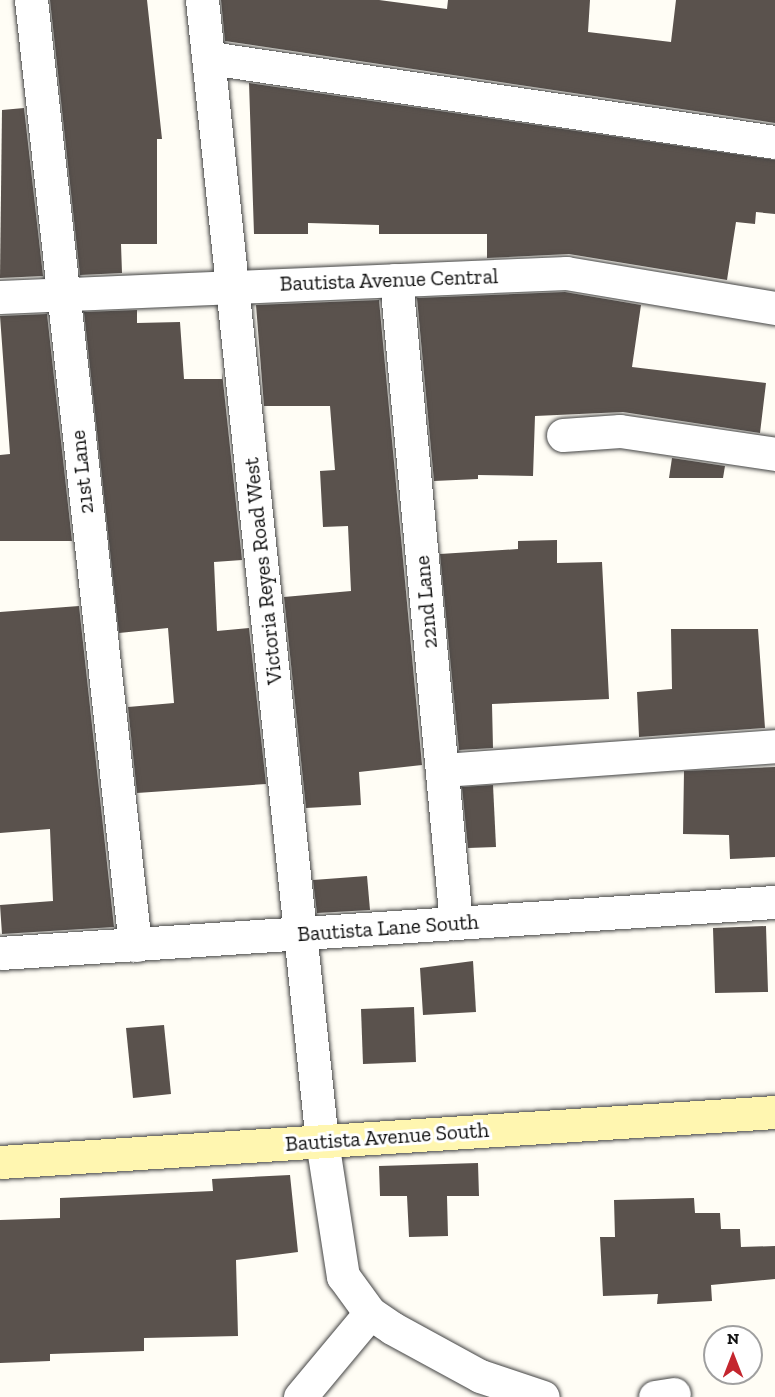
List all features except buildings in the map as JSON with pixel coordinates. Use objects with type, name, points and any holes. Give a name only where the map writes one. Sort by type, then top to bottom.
[{"type":"street","name":"21st Lane","points":[[31,0],[135,945]]},
{"type":"street","name":"Victoria Reyes Road West","points":[[202,0],[210,57],[322,1141],[343,1276],[370,1313]]},
{"type":"street","points":[[210,57],[775,142]]},
{"type":"street","name":"Bautista Avenue Central","points":[[0,297],[566,273],[775,308]]},
{"type":"street","name":"22nd Lane","points":[[396,280],[456,923]]},
{"type":"street","points":[[563,435],[620,431],[775,454]]},
{"type":"street","points":[[442,770],[775,746]]},
{"type":"street","name":"Bautista Lane South","points":[[0,953],[775,902]]},
{"type":"street","name":"Bautista Avenue South","points":[[0,1162],[775,1112]]},
{"type":"street","points":[[300,1397],[370,1313],[480,1376],[543,1397]]}]
